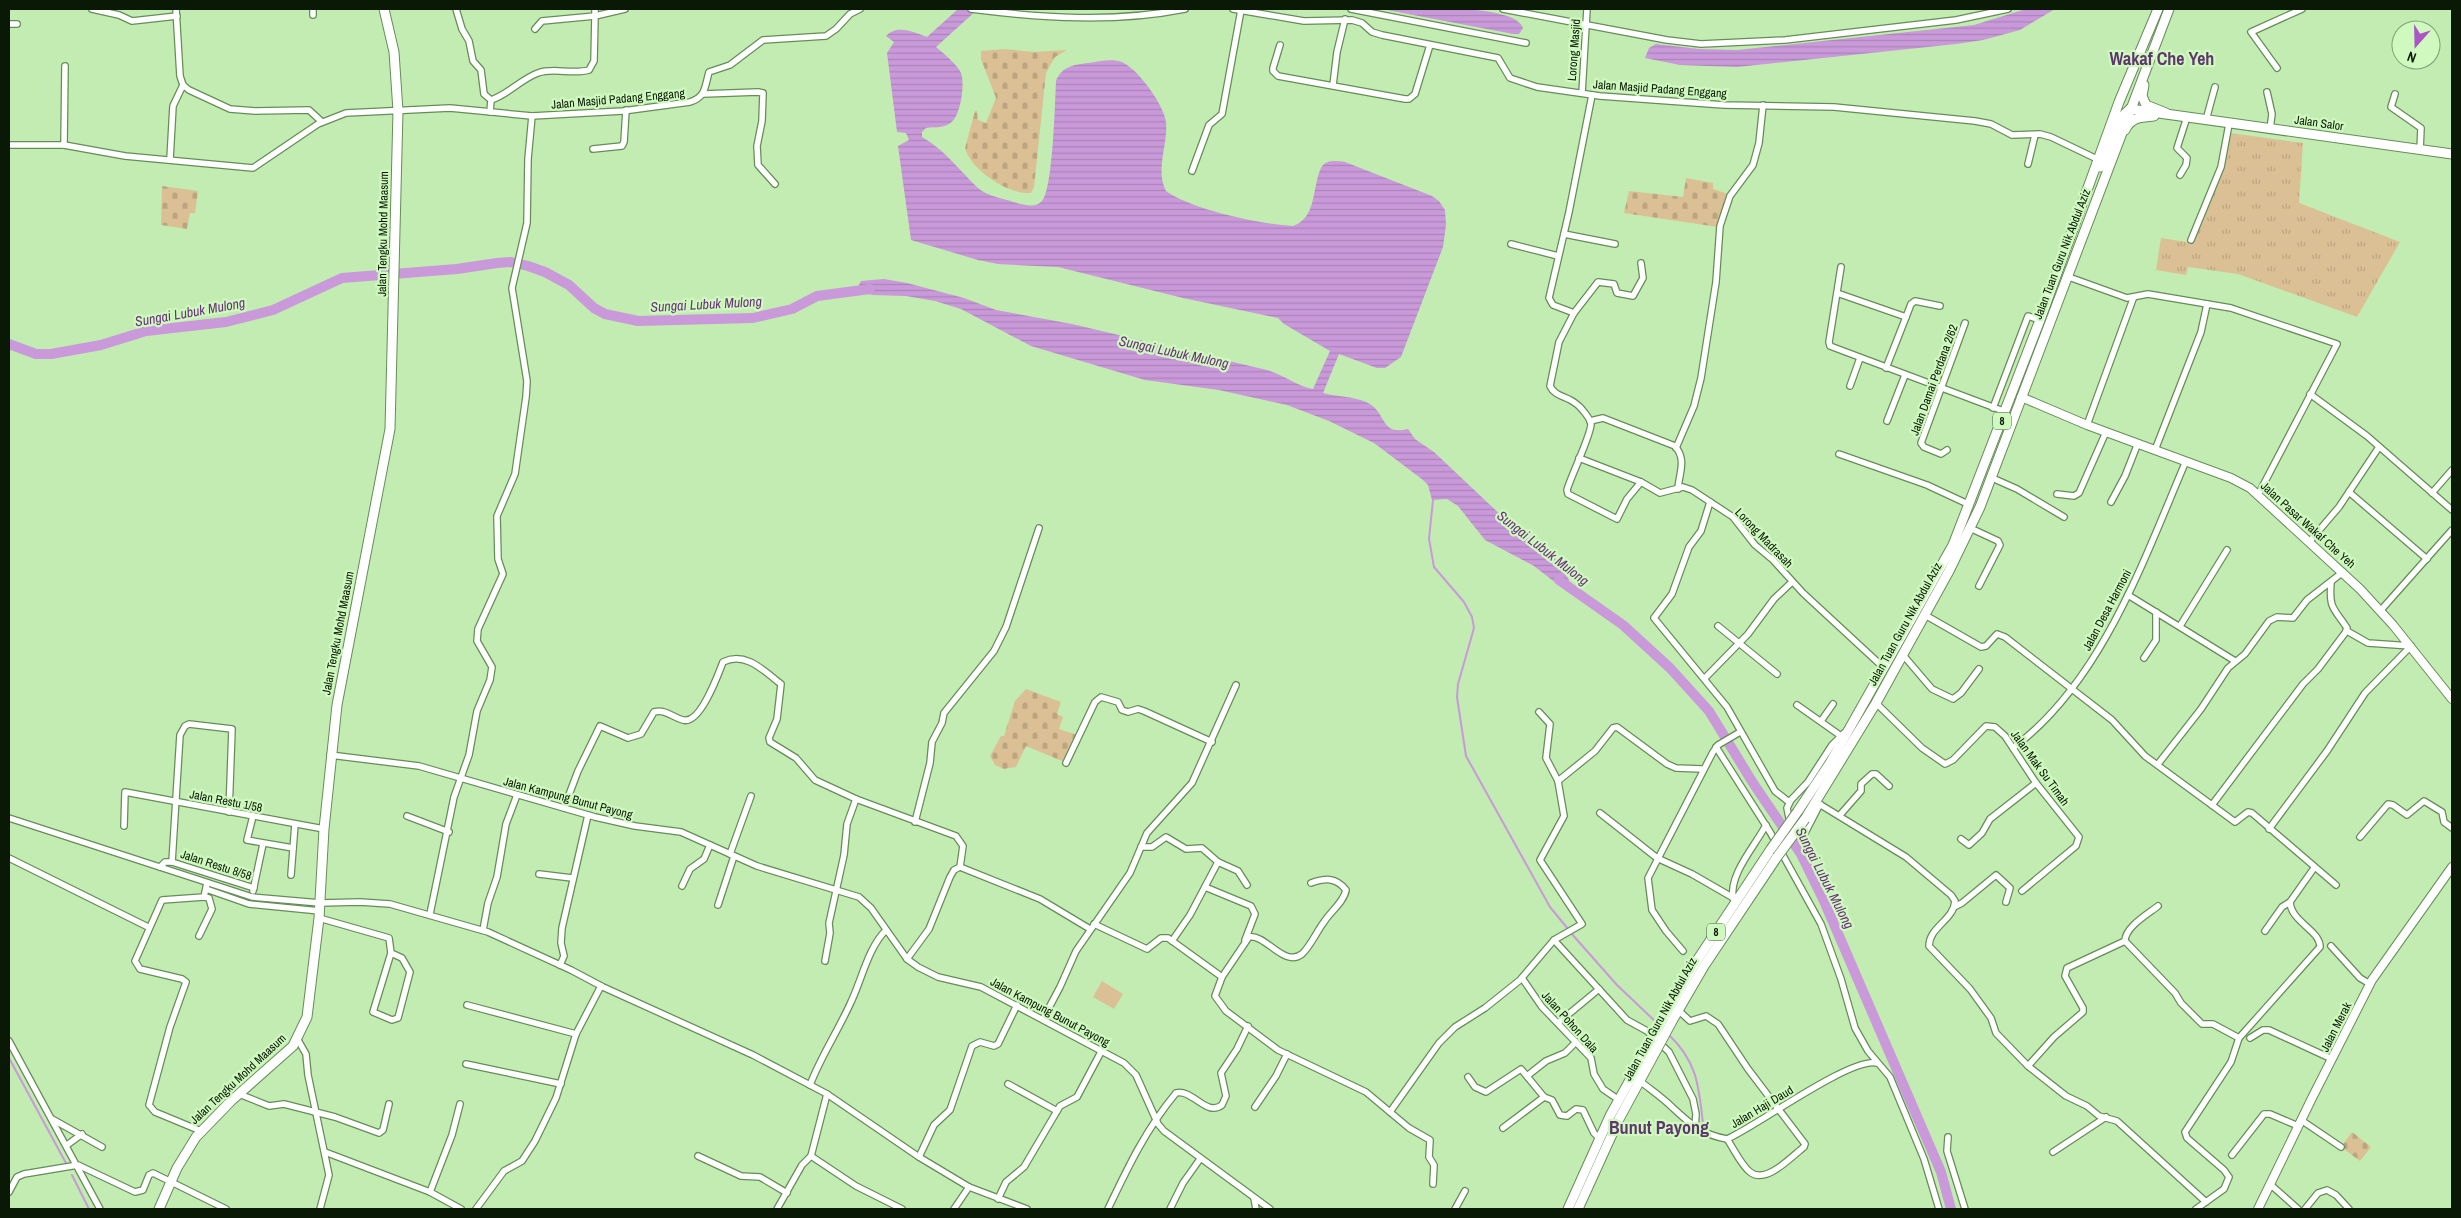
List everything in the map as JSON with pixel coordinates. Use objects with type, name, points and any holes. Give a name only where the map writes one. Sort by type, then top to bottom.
[{"type":"main road","name":"Jalan Tengku Mohd Maasum","points":[[158,1209],[171,1181],[201,1131],[298,1040],[307,1017],[320,911],[330,755],[343,668],[389,438],[398,110],[394,52],[384,9]]},
{"type":"main road","name":"Jalan Tuan Guru Nik Abdul Aziz","points":[[1570,1205],[1619,1100],[1653,1046],[1696,962],[1735,899],[1798,810],[1851,727],[1942,567],[1970,505],[2006,412],[2080,212],[2097,159],[2158,9]]},
{"type":"main road","name":"Jalan Tuan Guru Nik Abdul Aziz","points":[[1668,1019],[1678,1010],[1704,966],[1777,857],[1818,803],[1903,655],[1970,528],[2169,9]]},
{"type":"main road","points":[[2080,212],[2119,119],[2130,109],[2127,98],[2149,32]]},
{"type":"main road","points":[[2149,65],[2142,91],[2144,101],[2151,108],[2166,114]]},
{"type":"main road","name":"Jalan Salor","points":[[2130,109],[2452,154]]},
{"type":"main road","name":"Jalan Salor","points":[[2130,109],[2137,114],[2185,117]]},
{"type":"main road","points":[[2110,161],[2131,121],[2141,117],[2154,116]]},
{"type":"main road","name":"Jalan Tuan Guru Nik Abdul Aziz","points":[[1578,1209],[1640,1080],[1653,1046]]},
{"type":"main road","points":[[1570,1205],[1576,1196],[1583,1196]]},
{"type":"street","points":[[92,9],[119,15],[132,21],[177,16]]},
{"type":"street","points":[[176,9],[180,76],[183,84],[189,90],[230,109],[255,111],[309,110],[322,122]]},
{"type":"street","points":[[456,9],[462,29],[470,41],[473,61],[481,70],[484,94],[491,100]]},
{"type":"street","points":[[491,100],[504,95],[536,73],[568,73],[589,70],[594,61],[595,9]]},
{"type":"street","points":[[535,29],[542,21],[595,16],[625,9]]},
{"type":"street","name":"Jalan Masjid Padang Enggang","points":[[9,145],[64,145],[125,156],[253,168],[322,122],[346,113],[450,108],[532,116],[626,110],[690,102],[698,100],[703,94],[709,72],[735,62],[756,44],[771,38],[826,36],[836,29],[850,14],[860,9]]},
{"type":"street","points":[[975,9],[1030,17],[1115,18],[1185,9]]},
{"type":"street","name":"Jalan Masjid Padang Enggang","points":[[1233,9],[1312,22],[1345,19],[1362,23],[1376,34],[1498,58],[1510,78],[1518,83],[1592,95],[1680,102],[1841,108],[1940,116],[1991,124],[2012,135],[2051,136],[2097,159]]},
{"type":"street","points":[[1351,9],[1526,44]]},
{"type":"street","points":[[1503,9],[1667,40],[1701,44],[1742,43],[1956,20],[2008,9]]},
{"type":"street","name":"Lorong Masjid","points":[[1582,93],[1587,9]]},
{"type":"street","points":[[2277,68],[2250,32],[2302,9]]},
{"type":"street","points":[[1192,170],[1209,125],[1222,114],[1241,10]]},
{"type":"street","points":[[1333,85],[1337,52],[1345,19]]},
{"type":"street","points":[[9,24],[17,24]]},
{"type":"street","points":[[1280,45],[1273,68],[1278,76],[1409,99],[1415,94],[1430,45]]},
{"type":"street","points":[[64,145],[65,66]]},
{"type":"street","points":[[170,159],[174,106],[183,84]]},
{"type":"street","points":[[2206,120],[2216,87]]},
{"type":"street","points":[[703,94],[758,92],[763,94],[762,121],[756,146],[758,165],[775,184]]},
{"type":"street","points":[[2266,92],[2272,114],[2270,129]]},
{"type":"street","points":[[2395,94],[2391,107],[2421,128],[2420,150]]},
{"type":"street","points":[[1574,313],[1553,305],[1550,301],[1592,95]]},
{"type":"street","points":[[490,112],[491,100]]},
{"type":"street","points":[[1676,448],[1694,406],[1701,378],[1716,282],[1720,226],[1730,196],[1753,165],[1759,143],[1763,105]]},
{"type":"street","points":[[593,149],[622,146],[626,110]]},
{"type":"street","points":[[430,914],[449,832],[454,797],[469,755],[477,711],[490,680],[492,667],[477,641],[478,629],[502,574],[503,569],[498,560],[497,521],[515,474],[526,397],[527,381],[514,302],[514,278],[527,223],[528,159],[532,116]]},
{"type":"street","points":[[2180,175],[2186,165],[2187,158],[2177,148],[2185,117]]},
{"type":"street","points":[[2191,240],[2221,167],[2230,124]]},
{"type":"street","points":[[2028,164],[2035,135]]},
{"type":"street","points":[[1564,234],[1615,244]]},
{"type":"street","points":[[1511,244],[1558,256]]},
{"type":"street","points":[[1640,482],[1627,499],[1617,518],[1568,494],[1567,490],[1590,432],[1590,421],[1578,405],[1555,393],[1550,386],[1559,342],[1574,313],[1598,282],[1614,284],[1617,293],[1633,296],[1643,278],[1641,263]]},
{"type":"street","points":[[1841,267],[1829,345],[2006,412]]},
{"type":"street","points":[[2066,276],[2133,299],[2148,294],[2231,308],[2337,344],[2258,495]]},
{"type":"street","points":[[1837,293],[1906,318]]},
{"type":"street","points":[[2087,425],[2133,299]]},
{"type":"street","points":[[1886,368],[1911,304],[1915,301],[1940,306]]},
{"type":"street","points":[[2155,450],[2201,332],[2207,304]]},
{"type":"street","points":[[1993,408],[2028,316],[2040,320]]},
{"type":"street","name":"Jalan Damai Perdana 2/62","points":[[1947,450],[1941,454],[1924,447],[1921,443],[1966,323]]},
{"type":"street","points":[[2018,343],[2030,348]]},
{"type":"street","points":[[1850,386],[1860,358]]},
{"type":"street","points":[[1887,421],[1905,375]]},
{"type":"street","points":[[2310,394],[2367,436],[2452,510]]},
{"type":"street","name":"Jalan Pasar Wakaf Che Yeh","points":[[2021,397],[2087,425],[2236,480],[2258,495],[2343,572],[2381,610],[2452,699]]},
{"type":"street","points":[[1590,421],[1603,418],[1676,448],[1682,462],[1678,489]]},
{"type":"street","points":[[2057,494],[2074,496],[2080,493],[2106,432]]},
{"type":"street","points":[[2111,502],[2138,443]]},
{"type":"street","points":[[2310,542],[2349,492],[2379,447]]},
{"type":"street","points":[[1839,454],[1927,485],[1970,505]]},
{"type":"street","name":"Lorong Madrasah","points":[[1579,458],[1640,482],[1660,493],[1683,487],[1692,490],[1710,502],[1741,524],[1755,545],[1773,560],[1792,582],[1884,668]]},
{"type":"street","name":"Jalan Desa Harmoni","points":[[2013,748],[2043,723],[2091,661],[2128,595],[2186,461]]},
{"type":"street","points":[[2432,493],[2452,470]]},
{"type":"street","points":[[1990,477],[2017,489],[2064,516]]},
{"type":"street","points":[[2349,492],[2427,559]]},
{"type":"street","points":[[1710,502],[1701,531],[1689,548],[1672,594],[1654,616],[1655,621],[1705,678],[1727,707],[1738,733],[1775,791],[1789,802]]},
{"type":"street","points":[[914,822],[930,763],[932,742],[942,723],[944,713],[994,652],[1006,627],[1039,528]]},
{"type":"street","points":[[1970,528],[1998,541],[2000,546],[1980,586]]},
{"type":"street","points":[[2381,610],[2452,530]]},
{"type":"street","points":[[2180,626],[2227,550]]},
{"type":"street","points":[[2158,764],[2236,661],[2245,654],[2272,618],[2293,618],[2307,600],[2343,572]]},
{"type":"street","points":[[1705,678],[1739,642],[1774,599],[1792,582]]},
{"type":"street","points":[[2331,582],[2331,605],[2346,631],[2368,643],[2411,646]]},
{"type":"street","points":[[2128,595],[2236,661]]},
{"type":"street","points":[[2144,658],[2156,640],[2156,612]]},
{"type":"street","points":[[1925,614],[1981,647],[1986,646],[1994,636],[2000,634],[2112,720],[2139,750],[2212,805],[2235,822],[2250,812],[2336,885]]},
{"type":"street","points":[[1718,626],[1777,674]]},
{"type":"street","points":[[2212,805],[2303,684],[2328,657],[2346,631]]},
{"type":"street","points":[[2269,829],[2322,758],[2365,694],[2411,646]]},
{"type":"street","points":[[1903,655],[1932,689],[1953,699],[1961,693],[1979,669]]},
{"type":"street","points":[[564,808],[578,771],[600,726],[620,736],[635,737],[641,734],[654,712],[660,710],[680,720],[695,718],[711,691],[722,662],[734,658],[759,666],[781,684],[777,719],[769,738],[770,742],[796,758],[816,780],[856,799],[956,836],[962,846],[960,867]]},
{"type":"street","points":[[1043,1019],[1076,951],[1130,873],[1147,833],[1192,783],[1236,685]]},
{"type":"street","points":[[1066,763],[1095,702],[1101,697],[1118,702],[1122,710],[1128,712],[1138,709],[1144,711],[1212,742]]},
{"type":"street","name":"Jalan Mak Su Timah","points":[[1876,703],[1922,748],[1945,764],[1953,760],[1986,726],[2000,730],[2036,783],[2076,833],[2079,841],[2076,846],[2022,891]]},
{"type":"street","points":[[1820,721],[1833,704]]},
{"type":"street","points":[[1797,705],[1841,736]]},
{"type":"street","points":[[1390,1112],[1444,1037],[1464,1020],[1485,1008],[1522,978],[1554,940],[1582,924],[1540,860],[1564,818],[1558,781],[1546,758],[1550,724],[1538,712]]},
{"type":"street","points":[[160,867],[165,862],[172,862],[180,735],[185,726],[189,724],[222,726],[232,729],[229,812]]},
{"type":"street","points":[[1558,781],[1595,751],[1612,728],[1617,727],[1667,764],[1676,768],[1702,769]]},
{"type":"street","points":[[1851,727],[1841,736],[1808,782],[1789,802],[1787,808],[1788,820],[1801,837],[1818,803],[1906,857],[1951,895],[1954,907]]},
{"type":"street","points":[[1684,951],[1666,931],[1652,910],[1648,878],[1702,769],[1717,746],[1738,733]]},
{"type":"street","points":[[1717,746],[1766,825],[1821,924],[1841,979],[1855,1028],[1860,1040],[1890,1077],[1924,1159],[1939,1209]]},
{"type":"street","name":"Jalan Kampung Bunut Payong","points":[[330,755],[419,766],[588,815],[635,826],[672,830],[757,866],[836,889],[866,902],[908,959],[931,974],[982,987],[1102,1050],[1131,1068],[1140,1083],[1155,1118],[1164,1131],[1270,1209]]},
{"type":"street","points":[[1840,815],[1861,791],[1861,784],[1873,774],[1889,786]]},
{"type":"street","points":[[1960,840],[1969,845],[1982,833],[1990,819],[2036,783]]},
{"type":"street","name":"Jalan Restu 1/58","points":[[124,826],[125,792],[324,829]]},
{"type":"street","points":[[483,930],[488,903],[497,877],[506,824],[516,795]]},
{"type":"street","points":[[718,904],[751,796]]},
{"type":"street","points":[[825,960],[830,933],[829,923],[844,855],[847,824],[856,799]]},
{"type":"street","points":[[2360,837],[2390,804],[2406,815],[2422,801],[2427,801],[2442,812],[2444,822],[2452,828]]},
{"type":"street","points":[[1600,813],[1657,858],[1692,874],[1735,899]]},
{"type":"street","points":[[560,965],[564,956],[561,943],[562,928],[588,815]]},
{"type":"street","points":[[253,816],[247,840],[293,848]]},
{"type":"street","points":[[407,816],[449,832]]},
{"type":"street","points":[[9,818],[160,867],[249,904],[320,911],[360,902],[390,904],[483,930],[560,965],[600,986],[753,1055],[827,1094],[919,1157],[969,1187],[1027,1209]]},
{"type":"street","points":[[290,875],[295,824]]},
{"type":"street","points":[[1735,899],[1732,892],[1738,875],[1766,825]]},
{"type":"street","points":[[1141,847],[1152,847],[1162,838],[1169,838],[1186,849],[1202,848],[1218,862],[1238,871],[1247,885]]},
{"type":"street","points":[[252,897],[263,844]]},
{"type":"street","points":[[682,886],[690,869],[706,858],[710,845]]},
{"type":"street","points":[[9,858],[148,927]]},
{"type":"street","name":"Jalan Restu 8/58","points":[[172,862],[254,888]]},
{"type":"street","points":[[1172,941],[1218,862]]},
{"type":"street","points":[[908,959],[930,930],[950,877],[954,870],[960,867],[1040,899],[1092,927],[1146,949],[1161,938],[1172,941],[1222,976]]},
{"type":"street","name":"Jalan Merak","points":[[2258,1209],[2370,984],[2452,867]]},
{"type":"street","points":[[2265,931],[2282,907],[2290,902],[2314,868]]},
{"type":"street","points":[[539,874],[572,878]]},
{"type":"street","points":[[2006,902],[2010,888],[1996,875],[1962,903],[1954,907],[1932,934],[1929,946],[1970,989],[1991,1018],[1996,1033],[2028,1066],[2066,1096],[2087,1106],[2099,1116],[2117,1121],[2206,1202]]},
{"type":"street","points":[[1245,940],[1249,937],[1258,938],[1277,951],[1292,957],[1303,953],[1326,918],[1345,895],[1346,890],[1331,879],[1325,878],[1311,883]]},
{"type":"street","points":[[206,886],[320,911],[389,938],[391,953],[373,1012],[392,1020],[398,1018],[410,972],[402,958],[391,953]]},
{"type":"street","points":[[204,897],[206,886]]},
{"type":"street","points":[[1205,887],[1251,906],[1254,914],[1239,953],[1222,976],[1216,990],[1216,1001],[1287,1054],[1366,1092],[1410,1128],[1430,1140],[1429,1157],[1434,1166],[1432,1184]]},
{"type":"street","points":[[199,936],[212,909],[211,901],[204,897],[164,899],[159,904],[148,927],[135,961],[136,965],[140,968],[182,979],[186,982],[170,1027],[149,1105],[155,1112],[201,1131]]},
{"type":"street","points":[[2196,1209],[2224,1189],[2230,1177],[2187,1138],[2185,1132],[2231,1062],[2239,1038],[2320,946],[2319,940],[2292,912],[2290,902]]},
{"type":"street","points":[[2125,941],[2127,933],[2132,927],[2158,906]]},
{"type":"street","points":[[810,1085],[820,1061],[851,1002],[876,943],[886,930]]},
{"type":"street","points":[[1554,940],[1632,1024],[1647,1031],[1669,1052],[1693,1099],[1696,1114],[1695,1128]]},
{"type":"street","points":[[2028,1066],[2054,1037],[2083,1012],[2083,1008],[2065,976],[2067,968],[2125,941]]},
{"type":"street","points":[[2125,941],[2175,992],[2181,1002],[2202,1024],[2213,1024],[2239,1038]]},
{"type":"street","points":[[2331,946],[2360,978],[2370,984]]},
{"type":"street","name":"Jalan Pohon Dala","points":[[1522,978],[1535,999],[1593,1062],[1594,1074],[1603,1089],[1619,1100]]},
{"type":"street","points":[[477,1209],[504,1171],[522,1161],[535,1141],[561,1084],[576,1034],[600,986]]},
{"type":"street","points":[[1558,1023],[1599,989]]},
{"type":"street","points":[[467,1005],[576,1034]]},
{"type":"street","points":[[919,1157],[934,1125],[950,1110],[972,1046],[980,1042],[994,1046],[998,1044],[1017,1006]]},
{"type":"street","points":[[1678,1010],[1690,1021],[1706,1016],[1718,1024],[1748,1068],[1805,1144],[1804,1147],[1770,1173],[1757,1175],[1749,1172],[1727,1139]]},
{"type":"street","points":[[1108,1209],[1138,1147],[1155,1118],[1176,1093],[1180,1092],[1209,1108],[1213,1109],[1222,1105],[1226,1096],[1221,1073],[1238,1048],[1248,1026]]},
{"type":"street","points":[[2250,1038],[2263,1030],[2269,1030],[2332,1060]]},
{"type":"street","points":[[298,1040],[306,1054],[325,1152],[328,1182],[320,1209]]},
{"type":"street","points":[[9,1041],[78,1165],[100,1209]]},
{"type":"street","points":[[1526,1076],[1546,1061],[1565,1054],[1576,1042]]},
{"type":"street","points":[[998,1199],[1006,1182],[1019,1174],[1024,1167],[1060,1106],[1077,1097],[1102,1050]]},
{"type":"street","points":[[1255,1107],[1276,1076],[1287,1054]]},
{"type":"street","name":"Jalan Haji Daud","points":[[1640,1080],[1695,1128],[1727,1139],[1779,1108],[1863,1063],[1877,1063]]},
{"type":"street","points":[[466,1064],[561,1084]]},
{"type":"street","points":[[1468,1077],[1476,1087],[1486,1092],[1518,1069],[1522,1070],[1544,1097],[1552,1100],[1562,1116],[1567,1116],[1576,1110],[1583,1110],[1594,1133],[1600,1139]]},
{"type":"street","points":[[1008,1084],[1057,1111]]},
{"type":"street","points":[[239,1094],[269,1106],[284,1104],[336,1116],[379,1133],[383,1130],[389,1104]]},
{"type":"street","points":[[778,1209],[802,1165],[811,1156],[827,1094]]},
{"type":"street","points":[[1503,1128],[1544,1097]]},
{"type":"street","points":[[430,1192],[452,1134],[460,1104]]},
{"type":"street","points":[[2232,1155],[2264,1114],[2300,1123],[2341,1147]]},
{"type":"street","points":[[2053,1152],[2106,1117]]},
{"type":"street","points":[[52,1119],[82,1134],[102,1147]]},
{"type":"street","points":[[67,1145],[82,1134]]},
{"type":"street","points":[[1948,1137],[1947,1151],[1965,1209]]},
{"type":"street","points":[[325,1152],[430,1192],[461,1209]]},
{"type":"street","points":[[698,1156],[741,1176],[760,1177],[787,1193]]},
{"type":"street","points":[[811,1156],[856,1186],[902,1209]]},
{"type":"street","points":[[1170,1209],[1183,1183],[1200,1159]]},
{"type":"street","points":[[9,1192],[15,1180],[24,1174],[78,1165],[135,1192],[142,1190],[151,1173],[226,1209]]},
{"type":"street","points":[[2271,1185],[2298,1209]]},
{"type":"street","points":[[954,1209],[969,1187]]},
{"type":"street","points":[[2305,1209],[2318,1193],[2327,1190],[2336,1195],[2349,1209]]},
{"type":"street","points":[[1455,1209],[1465,1191]]},
{"type":"street","points":[[1254,1198],[1256,1209]]},
{"type":"green space","points":[[1005,49],[1034,52],[1067,50],[1055,57],[1046,73],[1034,187],[1031,193],[1012,190],[992,180],[975,165],[965,148],[975,111],[977,111],[978,120],[986,123],[996,98],[981,59],[981,51]]},
{"type":"green space","points":[[2231,133],[2303,143],[2299,203],[2400,242],[2357,317],[2238,274],[2188,267],[2186,275],[2156,270],[2161,238],[2192,243],[2223,168]]},
{"type":"green space","points":[[1686,178],[1713,183],[1713,189],[1728,194],[1718,227],[1624,213],[1629,191],[1683,197]]},
{"type":"green space","points":[[162,186],[198,191],[195,213],[190,213],[187,229],[161,225]]},
{"type":"green space","points":[[1026,689],[1061,702],[1057,714],[1063,717],[1059,729],[1077,735],[1073,747],[1062,761],[1026,746],[1016,767],[1004,769],[995,765],[990,756],[1001,736],[1004,736],[1015,701]]},
{"type":"green space","points":[[1102,981],[1123,994],[1114,1009],[1093,997]]},
{"type":"green space","points":[[2352,1132],[2371,1147],[2360,1161],[2341,1147]]},
{"type":"water","points":[[1435,8],[1481,11],[1501,14],[1516,20],[1523,28],[1519,34],[1513,34],[1382,9]]},
{"type":"water","points":[[958,9],[978,9],[936,47],[953,62],[961,73],[962,92],[959,108],[953,121],[943,126],[926,128],[922,132],[922,137],[945,154],[978,188],[990,195],[1028,205],[1036,205],[1042,201],[1046,194],[1051,163],[1056,81],[1065,69],[1073,66],[1113,60],[1122,62],[1135,72],[1150,89],[1161,107],[1166,123],[1162,166],[1163,183],[1166,191],[1178,198],[1227,215],[1293,226],[1301,222],[1310,209],[1321,168],[1328,162],[1335,161],[1345,162],[1432,196],[1439,201],[1445,210],[1446,225],[1443,247],[1401,357],[1385,368],[1377,368],[1339,354],[1323,393],[1366,402],[1378,411],[1384,422],[1392,429],[1408,429],[1415,439],[1434,452],[1506,520],[1555,558],[1569,580],[1569,587],[1561,587],[1534,566],[1485,540],[1458,506],[1447,499],[1432,500],[1428,485],[1423,480],[1374,443],[1329,421],[1287,405],[1219,390],[1145,380],[1031,346],[961,309],[935,301],[906,296],[873,295],[860,292],[858,287],[861,281],[884,279],[907,283],[964,298],[996,310],[1072,324],[1267,370],[1313,389],[1330,351],[1284,324],[1278,318],[1183,298],[1058,267],[998,264],[978,260],[911,240],[898,146],[909,140],[906,133],[897,132],[887,53],[894,42],[886,36],[895,30],[906,30],[927,37]]},
{"type":"water","points":[[2026,9],[2055,9],[2020,30],[1983,40],[1956,44],[1737,67],[1680,65],[1645,58],[1649,48],[1656,44],[1699,49],[1737,50],[1974,25]]},
{"type":"waterway","name":"Sungai Lubuk Mulong","points":[[9,344],[36,354],[51,354],[101,345],[146,331],[226,322],[273,310],[342,278],[457,269],[511,262],[545,272],[569,285],[594,308],[605,314],[638,321],[753,318],[792,309],[817,296],[870,289]]},
{"type":"waterway","points":[[1433,500],[1429,539],[1434,567],[1464,602],[1472,617],[1474,628],[1458,684],[1457,697],[1466,756],[1550,907],[1568,929]]},
{"type":"waterway","name":"Sungai Lubuk Mulong","points":[[1559,580],[1623,625],[1670,668],[1709,711],[1753,783],[1801,854],[1824,901],[1941,1172],[1951,1209]]},
{"type":"waterway","points":[[1571,933],[1617,985],[1657,1023]]},
{"type":"waterway","points":[[1668,1034],[1678,1044],[1691,1064],[1698,1086],[1703,1124]]},
{"type":"waterway","points":[[9,1058],[67,1165]]},
{"type":"waterway","points":[[72,1175],[89,1209]]},
{"type":"district","name":"Wakaf Che Yeh","points":[[2162,58]]},
{"type":"district","name":"Bunut Payong","points":[[1659,1127]]}]
